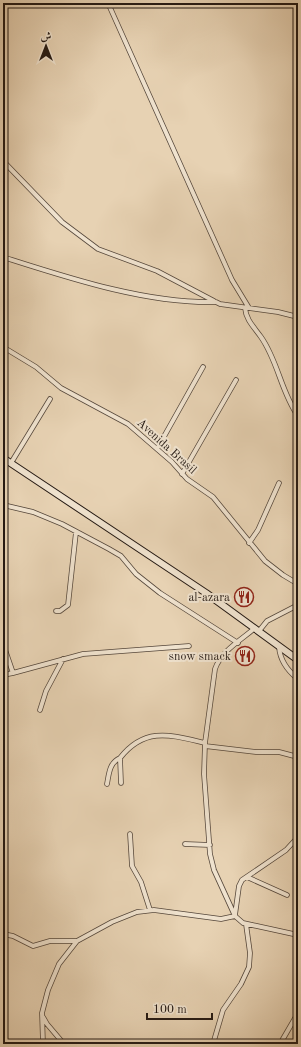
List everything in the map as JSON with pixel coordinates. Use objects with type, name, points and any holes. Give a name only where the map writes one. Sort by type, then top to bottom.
[{"type":"main road","points":[[3,458],[144,550],[257,629],[298,660]]},
{"type":"street","points":[[108,3],[232,280],[247,308],[246,315],[267,348],[288,399],[298,416]]},
{"type":"street","points":[[3,161],[62,222],[98,249],[157,271],[220,304],[278,312],[298,318]]},
{"type":"street","points":[[3,257],[58,275],[147,295],[184,301],[216,302]]},
{"type":"street","name":"Avenida Brasil","points":[[3,347],[36,367],[62,388],[128,424],[157,449],[182,474],[213,497],[235,521],[249,543],[265,561],[298,584]]},
{"type":"street","points":[[157,449],[203,367]]},
{"type":"street","points":[[182,474],[236,380]]},
{"type":"street","points":[[11,463],[50,399]]},
{"type":"street","points":[[249,543],[258,530],[279,483]]},
{"type":"street","points":[[3,505],[33,512],[62,524],[121,556],[136,574],[160,593],[238,643]]},
{"type":"street","points":[[56,611],[60,611],[68,605],[76,532]]},
{"type":"street","points":[[298,605],[267,621],[225,653],[217,662],[205,744],[204,774],[210,845],[214,870],[235,916],[246,924],[298,935]]},
{"type":"street","points":[[3,644],[13,672]]},
{"type":"street","points":[[3,675],[63,659],[95,653],[190,646]]},
{"type":"street","points":[[279,647],[279,654],[286,667],[298,679]]},
{"type":"street","points":[[40,710],[46,691],[63,659]]},
{"type":"street","points":[[107,784],[111,766],[115,761],[120,758],[131,746],[152,735],[169,735],[205,744],[256,752],[279,752],[298,757]]},
{"type":"street","points":[[120,758],[121,783]]},
{"type":"street","points":[[130,834],[132,866],[141,882],[150,910]]},
{"type":"street","points":[[235,916],[239,886],[242,880],[286,850],[298,837]]},
{"type":"street","points":[[185,844],[210,845]]},
{"type":"street","points":[[247,877],[287,895]]},
{"type":"street","points":[[43,1044],[42,1013],[55,971],[77,941],[112,922],[137,912],[150,910],[221,919],[235,916]]},
{"type":"street","points":[[213,1044],[218,1022],[223,1010],[241,984],[249,967],[250,953],[246,924]]},
{"type":"street","points":[[3,934],[13,936],[33,946],[50,941],[77,941]]},
{"type":"street","points":[[42,1013],[46,1024],[64,1044]]},
{"type":"street","points":[[280,1044],[298,1013]]},
{"type":"place","name":"al-azara","points":[[244,597]]},
{"type":"place","name":"snow smack","points":[[245,656]]}]
